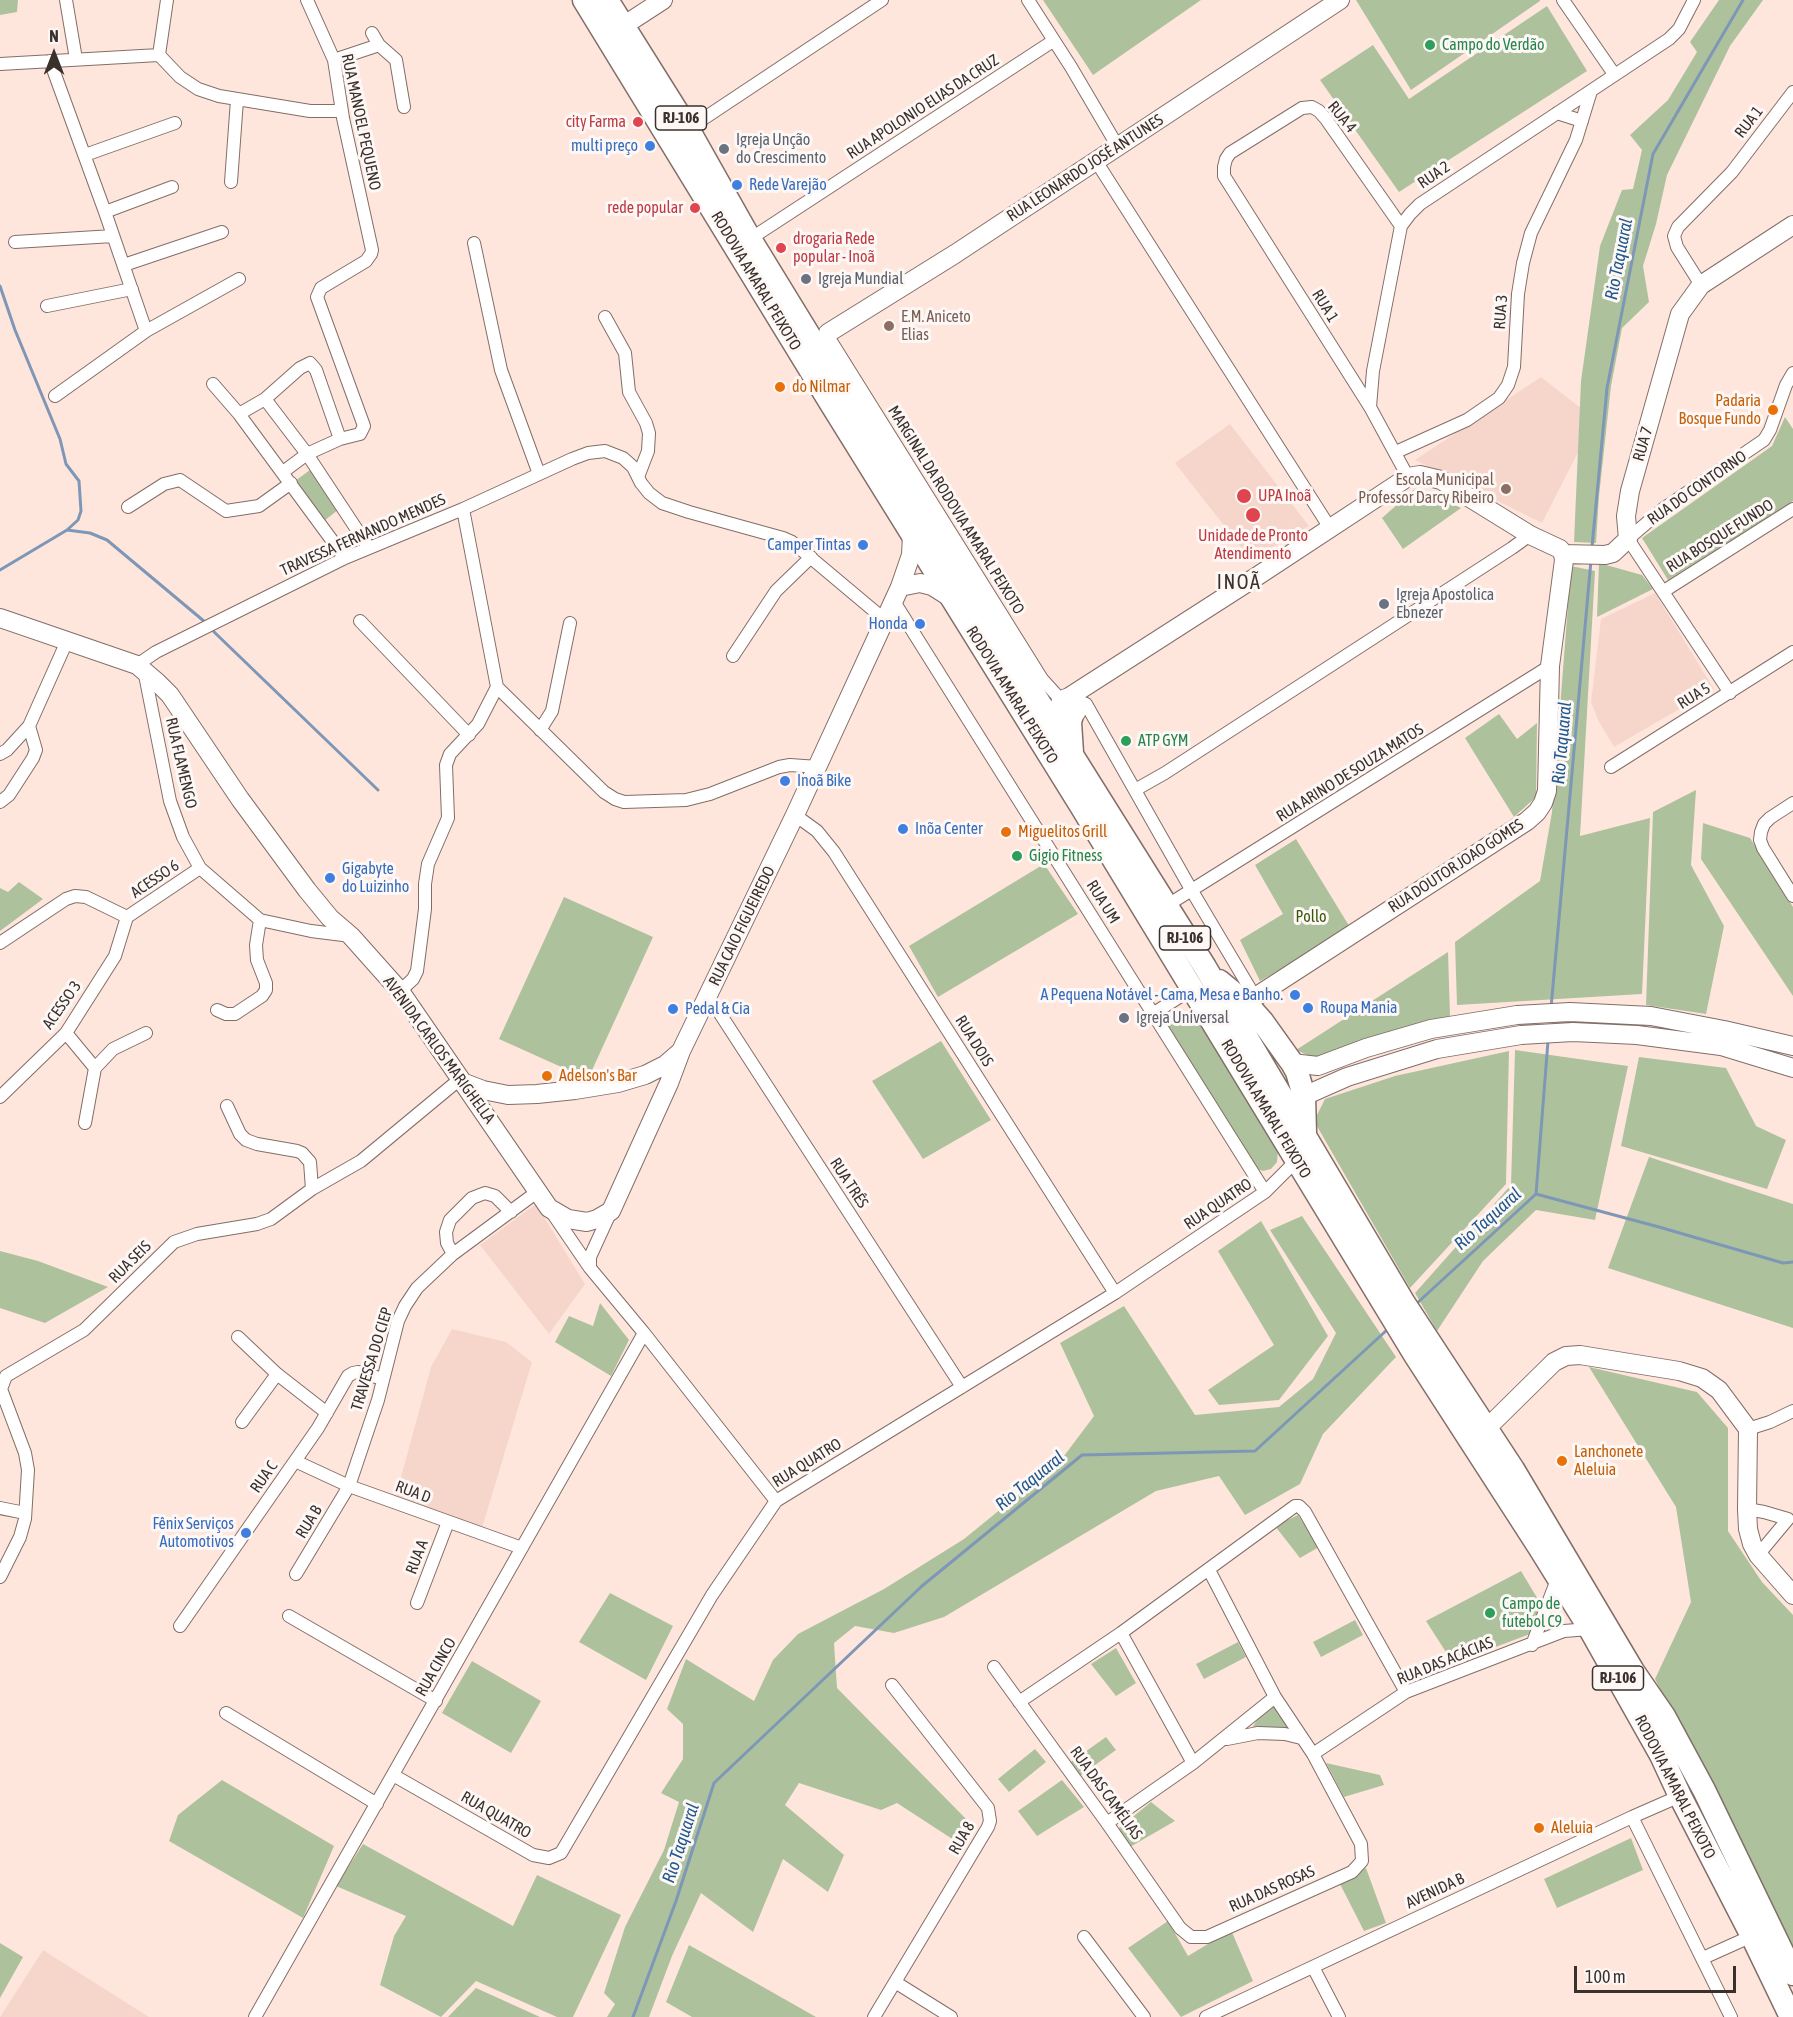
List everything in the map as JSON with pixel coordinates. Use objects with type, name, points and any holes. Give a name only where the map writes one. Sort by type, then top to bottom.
[{"type":"highway","name":"RODOVIA AMARAL PEIXOTO","points":[[584,0],[1298,1160],[1397,1308],[1590,1629],[1661,1755],[1791,2017]]},
{"type":"highway","name":"RODOVIA AMARAL PEIXOTO","points":[[607,0],[688,129],[750,239],[1205,968],[1305,1136],[1397,1308]]},
{"type":"highway","points":[[1028,686],[1041,696],[1069,705],[1072,754]]},
{"type":"highway","points":[[1205,968],[1251,1000],[1262,1021],[1292,1063],[1304,1096],[1305,1136]]},
{"type":"highway","name":"RODOVIA AMARAL PEIXOTO","points":[[1422,1349],[1486,1429],[1513,1469],[1633,1671],[1664,1716],[1704,1790],[1793,1974]]},
{"type":"street","points":[[66,0],[76,59]]},
{"type":"street","points":[[159,55],[167,0]]},
{"type":"street","name":"RUA MANOEL PEQUENO","points":[[307,0],[334,60],[371,254],[366,261],[321,288],[317,297],[363,421],[363,431],[360,434],[340,439]]},
{"type":"street","points":[[623,26],[663,0]]},
{"type":"street","points":[[688,129],[882,0]]},
{"type":"street","points":[[1028,0],[1118,147]]},
{"type":"street","name":"RUA LEONARDO JOSÉ ANTUNES","points":[[828,333],[955,254],[1340,0]]},
{"type":"street","points":[[1563,0],[1614,74],[1669,39],[1679,29],[1694,0]]},
{"type":"street","points":[[372,33],[379,45],[396,60],[404,107]]},
{"type":"street","name":"RUA APOLONIO ELIAS DA CRUZ","points":[[750,239],[1053,41]]},
{"type":"street","points":[[334,60],[379,45]]},
{"type":"street","points":[[0,64],[159,55],[180,77],[198,89],[237,100],[310,111],[342,111]]},
{"type":"street","points":[[50,61],[146,331]]},
{"type":"street","name":"RUA 2","points":[[1401,226],[1420,204],[1614,74]]},
{"type":"street","name":"RUA 3","points":[[1396,452],[1467,420],[1499,398],[1508,385],[1514,367],[1518,294],[1523,263],[1532,233],[1576,140],[1591,91]]},
{"type":"street","name":"RUA 1","points":[[1701,285],[1677,247],[1674,236],[1677,227],[1732,172],[1793,92]]},
{"type":"street","points":[[231,182],[237,100]]},
{"type":"street","name":"RUA 4","points":[[1230,153],[1302,108],[1312,107],[1326,119],[1401,226]]},
{"type":"street","points":[[1557,112],[1582,121]]},
{"type":"street","points":[[85,155],[175,123]]},
{"type":"street","name":"RUA 1","points":[[1230,153],[1226,159],[1224,176],[1370,407],[1408,477]]},
{"type":"street","points":[[1096,161],[1330,528]]},
{"type":"street","points":[[105,212],[172,187]]},
{"type":"street","name":"RUA 7","points":[[1629,539],[1626,516],[1630,491],[1680,314],[1701,285],[1793,225]]},
{"type":"street","points":[[1370,407],[1373,371],[1401,226]]},
{"type":"street","points":[[124,265],[222,232]]},
{"type":"street","points":[[15,242],[113,236]]},
{"type":"street","points":[[474,243],[501,370],[539,474]]},
{"type":"street","points":[[55,396],[146,331],[239,279]]},
{"type":"street","points":[[47,306],[132,289]]},
{"type":"street","points":[[605,317],[625,353],[629,392],[649,433],[648,451],[638,477]]},
{"type":"street","name":"MARGINAL DA RODOVIA AMARAL PEIXOTO","points":[[828,333],[1042,679],[1069,705],[1086,704],[1251,1000]]},
{"type":"street","points":[[239,414],[265,399],[300,368],[310,363],[316,370],[340,439],[307,454],[283,472]]},
{"type":"street","points":[[1348,374],[1373,371]]},
{"type":"street","name":"RUA DO CONTORNO","points":[[1568,554],[1605,555],[1618,549],[1663,509],[1764,440],[1793,373]]},
{"type":"street","points":[[213,384],[239,414],[345,558]]},
{"type":"street","points":[[265,399],[307,454],[369,548]]},
{"type":"street","points":[[463,509],[588,453],[605,451],[623,458],[633,467],[650,494],[662,503],[783,538],[811,557],[885,620]]},
{"type":"street","points":[[1069,705],[1089,690],[1095,679],[1408,477],[1420,475],[1441,480],[1530,534],[1568,554]]},
{"type":"street","points":[[128,507],[164,484],[180,480],[226,511],[259,506],[291,483]]},
{"type":"street","name":"TRAVESSA FERNANDO MENDES","points":[[140,667],[156,651],[345,558],[463,509],[497,687]]},
{"type":"street","name":"RUA BOSQUE FUNDO","points":[[1664,591],[1793,509]]},
{"type":"street","name":"RUA CAIO FIGUEIREDO","points":[[590,1268],[590,1257],[611,1211],[664,1076],[681,1051],[707,999],[897,593],[911,555],[912,534]]},
{"type":"street","points":[[1135,790],[1165,773],[1512,548],[1530,534]]},
{"type":"street","points":[[1629,539],[1730,693]]},
{"type":"street","name":"RUA DOUTOR JOAO GOMES","points":[[1251,1000],[1537,812],[1547,791],[1550,666],[1568,554]]},
{"type":"street","points":[[733,656],[776,591],[811,557]]},
{"type":"street","points":[[897,593],[920,583],[932,586],[953,600]]},
{"type":"street","name":"RUA UM","points":[[897,593],[1265,1192]]},
{"type":"street","name":"AVENIDA CARLOS MARIGHELLA","points":[[0,618],[140,667],[170,695],[240,799],[307,890],[330,918],[351,936],[400,991],[590,1268],[776,1501]]},
{"type":"street","points":[[360,621],[469,735]]},
{"type":"street","points":[[540,730],[552,711],[570,623]]},
{"type":"street","points":[[0,754],[7,750],[29,726],[67,641]]},
{"type":"street","name":"RUA 5","points":[[1611,767],[1793,652]]},
{"type":"street","name":"RUA ARINO DE SOUZA MATOS","points":[[1166,906],[1550,666]]},
{"type":"street","name":"RUA FLAMENGO","points":[[140,667],[170,801],[183,837],[200,868],[260,920],[310,931],[351,936]]},
{"type":"street","points":[[400,991],[413,979],[417,971],[428,864],[448,818],[446,765],[450,754],[478,724],[497,687],[604,792],[624,802],[686,800],[710,794],[779,766],[818,766]]},
{"type":"street","points":[[0,802],[9,795],[33,758],[36,750],[29,726]]},
{"type":"street","points":[[1793,803],[1764,824],[1760,840],[1762,848],[1793,896]]},
{"type":"street","name":"RUA DOIS","points":[[795,815],[817,831],[834,852],[1115,1293]]},
{"type":"street","name":"ACESSO 6","points":[[127,917],[200,868]]},
{"type":"street","points":[[0,943],[66,899],[75,896],[86,897],[127,917]]},
{"type":"street","name":"ACESSO 3","points":[[0,1097],[66,1033],[116,956],[127,917]]},
{"type":"street","points":[[217,1010],[226,1014],[234,1014],[262,996],[266,990],[266,983],[256,960],[260,920]]},
{"type":"street","points":[[1154,1013],[1192,989]]},
{"type":"street","name":"RUA TRÊS","points":[[707,999],[717,1009],[962,1387]]},
{"type":"street","points":[[1292,1063],[1318,1066],[1366,1048],[1431,1029],[1517,1015],[1570,1012],[1651,1016],[1722,1038],[1793,1068]]},
{"type":"street","points":[[1304,1096],[1366,1070],[1437,1049],[1521,1035],[1573,1032],[1785,1043],[1793,1032]]},
{"type":"street","points":[[66,1033],[95,1068]]},
{"type":"street","points":[[85,1123],[95,1068],[113,1049],[146,1033]]},
{"type":"street","points":[[1318,1066],[1326,1085]]},
{"type":"street","points":[[461,1081],[478,1089],[500,1094],[537,1094],[664,1076]]},
{"type":"street","name":"RUA SEIS","points":[[0,1577],[20,1537],[25,1513],[28,1470],[25,1453],[1,1389],[6,1376],[84,1330],[174,1242],[196,1234],[257,1224],[271,1219],[312,1189],[361,1161],[461,1081]]},
{"type":"street","points":[[484,1113],[491,1099],[500,1094]]},
{"type":"street","points":[[227,1106],[240,1134],[246,1140],[302,1153],[310,1162],[312,1189]]},
{"type":"street","name":"RUA QUATRO","points":[[393,1775],[532,1855],[549,1858],[561,1853],[712,1595],[776,1501],[1115,1293],[1265,1192],[1298,1160]]},
{"type":"street","name":"TRAVESSA DO CIEP","points":[[349,1486],[383,1379],[398,1321],[405,1306],[417,1288],[453,1254],[537,1192]]},
{"type":"street","points":[[453,1254],[447,1243],[446,1232],[450,1220],[472,1198],[485,1193],[495,1196],[510,1212]]},
{"type":"street","points":[[549,1208],[568,1219],[582,1222],[597,1219],[611,1211]]},
{"type":"street","name":"RUA CINCO","points":[[255,2017],[644,1333]]},
{"type":"street","points":[[238,1336],[277,1374],[327,1413]]},
{"type":"street","points":[[1486,1429],[1554,1362],[1566,1356],[1580,1354],[1679,1371],[1702,1378],[1719,1390],[1748,1429],[1747,1509],[1748,1529],[1752,1544],[1758,1555],[1793,1595]]},
{"type":"street","name":"RUA C","points":[[180,1626],[295,1461],[348,1376],[353,1372],[358,1372],[383,1379]]},
{"type":"street","points":[[242,1422],[277,1374]]},
{"type":"street","points":[[1748,1429],[1793,1411]]},
{"type":"street","name":"RUA D","points":[[295,1461],[349,1486],[522,1548]]},
{"type":"street","name":"RUA B","points":[[296,1574],[349,1486]]},
{"type":"street","points":[[1019,1702],[1121,1633],[1291,1508],[1299,1506],[1305,1512],[1406,1692]]},
{"type":"street","points":[[0,1508],[25,1513]]},
{"type":"street","points":[[1747,1509],[1791,1518],[1758,1555]]},
{"type":"street","name":"RUA A","points":[[417,1603],[448,1522]]},
{"type":"street","points":[[1209,1570],[1275,1696],[1313,1754]]},
{"type":"street","points":[[1532,1645],[1558,1577]]},
{"type":"street","points":[[289,1616],[436,1701]]},
{"type":"street","name":"RUA DAS ACÁCIAS","points":[[1313,1754],[1406,1692],[1564,1631],[1590,1629]]},
{"type":"street","points":[[1121,1633],[1193,1763]]},
{"type":"street","name":"RUA DAS CAMÉLIAS","points":[[994,1667],[1107,1822],[1180,1928],[1191,1937]]},
{"type":"street","name":"RUA 8","points":[[874,2017],[988,1827],[990,1814],[988,1808],[892,1685]]},
{"type":"street","points":[[1107,1822],[1193,1763],[1275,1696]]},
{"type":"street","points":[[226,1713],[377,1804]]},
{"type":"street","points":[[1220,1742],[1258,1733],[1285,1734],[1301,1738]]},
{"type":"street","name":"RUA DAS ROSAS","points":[[1191,1937],[1207,1936],[1352,1872],[1359,1866],[1362,1861],[1361,1844],[1313,1754]]},
{"type":"street","name":"AVENIDA B","points":[[1206,2017],[1680,1796]]},
{"type":"street","points":[[1632,1817],[1731,2017]]},
{"type":"street","points":[[1703,1958],[1752,1936]]},
{"type":"street","points":[[1084,1937],[1144,2017]]},
{"type":"street","points":[[1313,1967],[1339,2017]]},
{"type":"street","points":[[895,1982],[951,2017]]},
{"type":"shaded area","points":[[1541,377],[1595,419],[1542,523],[1415,460]]},
{"type":"shaded area","name":"UPA Inoã","points":[[1230,424],[1309,526],[1251,560],[1175,463]]},
{"type":"shaded area","points":[[1655,593],[1714,689],[1614,747],[1598,720],[1591,702],[1601,619]]},
{"type":"shaded area","points":[[536,1204],[585,1284],[549,1334],[480,1245]]},
{"type":"shaded area","points":[[452,1329],[506,1342],[532,1362],[482,1528],[395,1499],[431,1367]]},
{"type":"shaded area","points":[[43,1950],[149,2017],[0,2017]]},
{"type":"green space","points":[[0,0],[18,0],[17,12],[0,15]]},
{"type":"green space","points":[[1043,0],[1201,0],[1093,75]]},
{"type":"green space","name":"Campo do Verdão","points":[[1356,0],[1540,0],[1540,1],[1411,90]]},
{"type":"green space","points":[[1719,0],[1763,0],[1730,46],[1667,175],[1656,224],[1643,266],[1649,302],[1622,328],[1611,386],[1596,543],[1574,542],[1581,381],[1600,246],[1622,190],[1633,189],[1642,150],[1630,135],[1668,100],[1697,52],[1690,42]]},
{"type":"green space","points":[[1547,6],[1587,71],[1399,192],[1320,80],[1373,45],[1409,99]]},
{"type":"green space","points":[[1785,417],[1793,429],[1793,501],[1668,580],[1642,538],[1772,446]]},
{"type":"green space","points":[[314,467],[343,506],[324,521],[295,481]]},
{"type":"green space","points":[[1417,487],[1461,508],[1403,549],[1382,518]]},
{"type":"green space","points":[[1599,563],[1642,575],[1653,589],[1597,617]]},
{"type":"green space","points":[[1571,566],[1595,571],[1580,836],[1650,818],[1642,994],[1457,1005],[1455,942],[1540,881],[1552,812]]},
{"type":"green space","points":[[1499,714],[1517,739],[1537,723],[1536,797],[1514,817],[1465,738]]},
{"type":"green space","points":[[1696,790],[1691,865],[1724,926],[1706,1014],[1646,1005],[1653,812]]},
{"type":"green space","points":[[1703,823],[1750,838],[1793,907],[1793,996],[1701,859]]},
{"type":"green space","name":"Pollo","points":[[1296,839],[1351,929],[1260,981],[1240,940],[1283,914],[1255,865]]},
{"type":"green space","points":[[1044,864],[1078,914],[938,997],[909,946]]},
{"type":"green space","points":[[19,882],[43,899],[0,931],[0,888],[8,892]]},
{"type":"green space","points":[[564,897],[653,937],[588,1079],[499,1039]]},
{"type":"green space","points":[[1448,952],[1450,1016],[1316,1059],[1296,1050]]},
{"type":"green space","points":[[1179,1012],[1187,1012],[1196,1016],[1278,1150],[1277,1162],[1271,1169],[1263,1171],[1251,1167],[1166,1034],[1167,1022]]},
{"type":"green space","points":[[941,1041],[991,1120],[923,1159],[872,1081]]},
{"type":"green space","points":[[1515,1050],[1628,1066],[1595,1220],[1536,1210],[1483,1261],[1437,1331],[1415,1293],[1511,1185]]},
{"type":"green space","points":[[1509,1051],[1506,1184],[1410,1288],[1314,1121],[1325,1099],[1395,1076]]},
{"type":"green space","points":[[1639,1057],[1726,1068],[1756,1126],[1786,1140],[1767,1189],[1621,1146]]},
{"type":"green space","points":[[1649,1157],[1793,1204],[1793,1328],[1608,1268]]},
{"type":"green space","points":[[1302,1216],[1396,1357],[1323,1434],[1300,1484],[1245,1515],[1219,1476],[1156,1491],[944,1617],[894,1633],[855,1626],[834,1643],[837,1688],[971,1824],[960,1844],[897,1803],[881,1810],[799,1783],[785,1805],[844,1855],[828,1892],[783,1859],[753,1932],[701,1893],[672,1956],[649,2017],[607,2017],[615,2004],[604,1993],[625,1927],[664,1850],[679,1802],[661,1793],[683,1759],[683,1724],[667,1709],[686,1659],[754,1701],[773,1660],[798,1634],[884,1589],[964,1539],[1061,1460],[1094,1416],[1060,1343],[1124,1306],[1195,1415],[1279,1407],[1313,1379],[1336,1333],[1270,1230]]},
{"type":"green space","points":[[1261,1221],[1328,1336],[1279,1400],[1219,1405],[1208,1390],[1274,1345],[1218,1251]]},
{"type":"green space","points":[[0,1251],[38,1261],[108,1287],[45,1323],[0,1308]]},
{"type":"green space","points":[[600,1303],[629,1340],[611,1376],[555,1342],[569,1316],[593,1326]]},
{"type":"green space","points":[[1589,1367],[1697,1392],[1728,1428],[1728,1531],[1762,1582],[1793,1615],[1793,1949],[1655,1679],[1691,1602],[1676,1507]]},
{"type":"green space","points":[[1298,1515],[1319,1547],[1300,1558],[1275,1526]]},
{"type":"green space","name":"Campo de futebol C9","points":[[1521,1571],[1542,1606],[1530,1634],[1453,1663],[1426,1621]]},
{"type":"green space","points":[[610,1593],[673,1626],[646,1680],[579,1642]]},
{"type":"green space","points":[[1355,1620],[1363,1635],[1321,1657],[1313,1642]]},
{"type":"green space","points":[[1238,1642],[1246,1657],[1204,1679],[1196,1664]]},
{"type":"green space","points":[[1116,1648],[1136,1683],[1116,1696],[1091,1664]]},
{"type":"green space","points":[[472,1661],[541,1701],[511,1753],[442,1713]]},
{"type":"green space","points":[[1271,1707],[1278,1707],[1291,1730],[1250,1731],[1259,1717]]},
{"type":"green space","points":[[1106,1737],[1116,1750],[1077,1778],[1068,1764]]},
{"type":"green space","points":[[1035,1749],[1046,1762],[1009,1792],[998,1779]]},
{"type":"green space","points":[[1326,1763],[1380,1775],[1384,1785],[1344,1797]]},
{"type":"green space","points":[[222,1780],[334,1846],[303,1918],[169,1841],[178,1815]]},
{"type":"green space","points":[[1062,1780],[1084,1807],[1037,1836],[1018,1811]]},
{"type":"green space","points":[[1151,1802],[1175,1821],[1130,1847],[1118,1829]]},
{"type":"green space","points":[[1631,1838],[1643,1870],[1557,1908],[1544,1879]]},
{"type":"green space","points":[[363,1844],[513,1926],[537,1875],[621,1915],[573,2017],[557,2017],[476,1981],[441,2017],[380,1985],[394,1936],[406,1916],[336,1886]]},
{"type":"green space","points":[[1366,1868],[1386,1923],[1364,1931],[1340,1884]]},
{"type":"green space","points":[[1168,1921],[1188,1956],[1231,1930],[1253,1981],[1181,2017],[1128,1948]]},
{"type":"green space","points":[[0,1943],[23,1957],[0,1998]]},
{"type":"green space","points":[[689,1945],[816,2017],[692,2017],[666,2002]]},
{"type":"green space","points":[[476,1988],[540,2017],[448,2017]]},
{"type":"waterway","name":"Rio Taquaral","points":[[1592,547],[1607,388],[1653,154],[1743,0]]},
{"type":"waterway","points":[[0,286],[15,330],[60,439],[66,464],[79,481],[81,511],[78,520],[67,530],[0,570]]},
{"type":"waterway","points":[[67,530],[90,533],[107,540],[205,622]]},
{"type":"waterway","name":"Rio Taquaral","points":[[1551,1008],[1591,560]]},
{"type":"waterway","points":[[211,629],[378,790]]},
{"type":"waterway","name":"Rio Taquaral","points":[[1415,1305],[1536,1194],[1548,1041]]},
{"type":"waterway","points":[[1536,1194],[1783,1263],[1793,1262]]},
{"type":"waterway","name":"Rio Taquaral","points":[[633,2017],[676,1901],[714,1783],[922,1586],[1082,1455],[1255,1451],[1388,1329]]},
{"type":"place","name":"Campo do Verdão","points":[[1430,45]]},
{"type":"place","name":"city Farma","points":[[638,122]]},
{"type":"place","name":"multi preço","points":[[650,146]]},
{"type":"place","name":"Igreja Unção do Crescimento","points":[[724,149]]},
{"type":"place","name":"Rede Varejão","points":[[737,185]]},
{"type":"place","name":"rede popular","points":[[695,208]]},
{"type":"place","name":"drogaria Rede popular - Inoã","points":[[781,248]]},
{"type":"place","name":"Igreja Mundial","points":[[806,279]]},
{"type":"place","name":"E.M. Aniceto Elias","points":[[889,326]]},
{"type":"place","name":"do Nilmar","points":[[780,387]]},
{"type":"place","name":"Padaria Bosque Fundo","points":[[1773,410]]},
{"type":"place","name":"Escola Municipal Professor Darcy Ribeiro","points":[[1506,489]]},
{"type":"place","name":"UPA Inoã","points":[[1244,496]]},
{"type":"place","name":"Unidade de Pronto Atendimento","points":[[1253,515]]},
{"type":"place","name":"Camper Tintas","points":[[863,545]]},
{"type":"place","name":"Igreja Apostolica Ebnezer","points":[[1384,604]]},
{"type":"place","name":"Honda","points":[[920,624]]},
{"type":"place","name":"ATP GYM","points":[[1126,741]]},
{"type":"place","name":"Inoã Bike","points":[[785,781]]},
{"type":"place","name":"Inõa Center","points":[[903,829]]},
{"type":"place","name":"Miguelitos Grill","points":[[1006,832]]},
{"type":"place","name":"Gigio Fitness","points":[[1017,856]]},
{"type":"place","name":"Gigabyte do Luizinho","points":[[330,878]]},
{"type":"place","name":"A Pequena Notável - Cama, Mesa e Banho.","points":[[1295,995]]},
{"type":"place","name":"Roupa Mania","points":[[1308,1008]]},
{"type":"place","name":"Pedal & Cia","points":[[673,1009]]},
{"type":"place","name":"Igreja Universal","points":[[1124,1018]]},
{"type":"place","name":"Adelson's Bar","points":[[547,1076]]},
{"type":"place","name":"Lanchonete Aleluia","points":[[1562,1461]]},
{"type":"place","name":"Fênix Serviços Automotivos","points":[[246,1533]]},
{"type":"place","name":"Campo de futebol C9","points":[[1490,1613]]},
{"type":"place","name":"Aleluia","points":[[1539,1828]]},
{"type":"district","name":"INOÃ","points":[[1239,583]]}]
